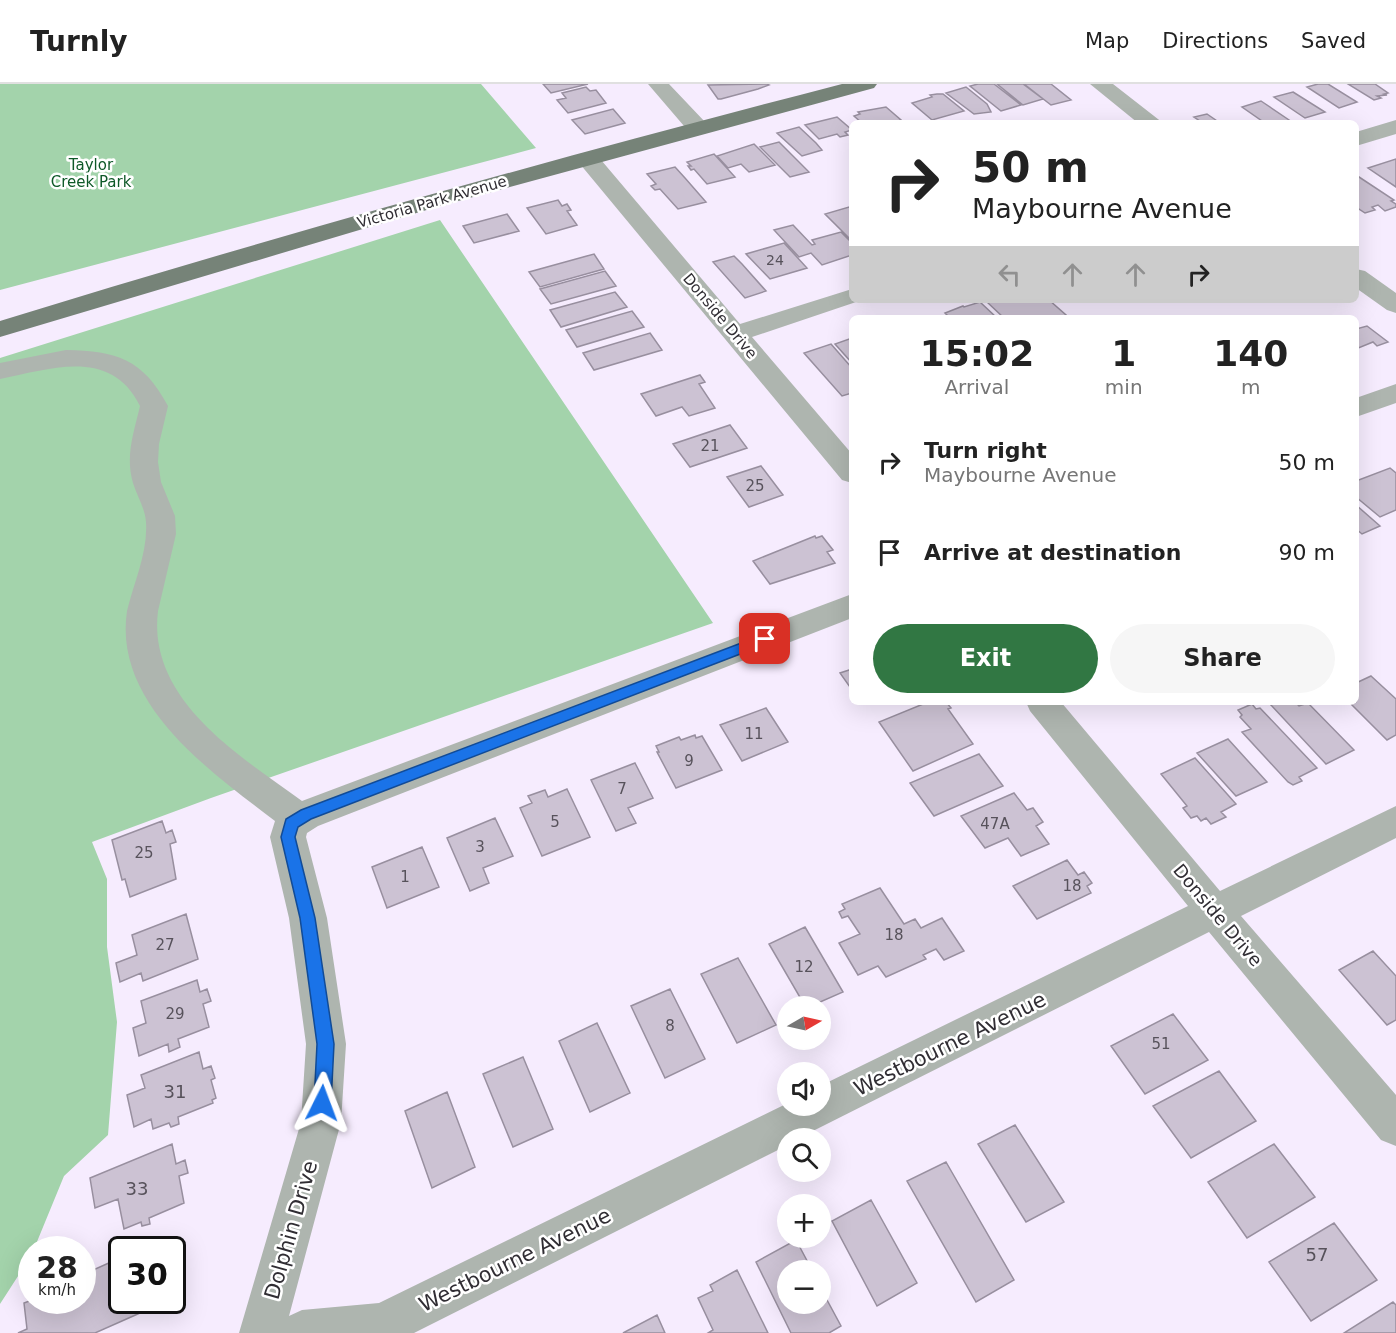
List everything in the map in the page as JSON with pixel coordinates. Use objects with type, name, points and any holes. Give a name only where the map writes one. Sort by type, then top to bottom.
[{"type":"main road","name":"Victoria Park Avenue","points":[[0,329],[160,278],[698,128],[867,84]]},
{"type":"street","points":[[658,84],[698,128]]},
{"type":"street","points":[[1100,84],[1148,120]]},
{"type":"street","points":[[1359,138],[1396,127]]},
{"type":"street","name":"Donside Drive","points":[[588,159],[849,469]]},
{"type":"street","points":[[1359,278],[1396,305]]},
{"type":"street","points":[[734,333],[849,298]]},
{"type":"street","points":[[0,371],[66,358],[95,359],[118,366],[145,388],[154,406],[142,448],[144,467],[146,479],[161,519],[160,541],[141,624],[145,659],[153,680],[174,712],[195,736],[303,817],[849,607]]},
{"type":"street","points":[[1359,407],[1396,393]]},
{"type":"street","name":"Donside Drive","points":[[1044,705],[1214,911],[1396,1126]]},
{"type":"street","name":"Dolphin Drive","points":[[262,1333],[321,1122],[326,1044],[308,918],[288,837],[291,824],[303,817]]},
{"type":"street","name":"Westbourne Avenue","points":[[302,1333],[382,1325],[1164,938],[1396,820]]},
{"type":"green space","name":"Taylor Creek Park","points":[[0,84],[481,84],[536,148],[0,290]]},
{"type":"green space","points":[[440,220],[713,623],[211,798],[92,842],[107,879],[107,947],[117,1022],[108,1135],[64,1176],[39,1236],[18,1236],[18,1276],[0,1304],[0,358]]},
{"type":"building","points":[[543,84],[588,84],[551,93]]},
{"type":"building","points":[[994,84],[1021,105],[1001,111],[970,86]]},
{"type":"building","points":[[997,84],[1023,84],[1043,99],[1023,105]]},
{"type":"building","points":[[1024,84],[1051,84],[1071,100],[1051,105]]},
{"type":"building","points":[[1328,84],[1357,102],[1339,108],[1307,87]]},
{"type":"building","points":[[1348,84],[1375,84],[1388,93],[1377,96],[1381,98],[1374,100]]},
{"type":"building","points":[[708,85],[769,85],[721,99],[718,99]]},
{"type":"building","points":[[586,87],[590,91],[596,90],[606,103],[568,113],[557,100],[566,98],[562,93]]},
{"type":"building","points":[[966,87],[987,104],[991,112],[974,114],[946,93]]},
{"type":"building","points":[[1293,92],[1325,112],[1305,118],[1274,97]]},
{"type":"building","points":[[943,94],[964,111],[932,120],[912,103]]},
{"type":"building","points":[[1261,101],[1289,120],[1261,120],[1242,107]]},
{"type":"building","points":[[886,107],[901,120],[859,120],[854,116],[860,114],[858,112]]},
{"type":"building","points":[[613,109],[625,123],[585,134],[572,120]]},
{"type":"building","points":[[1207,114],[1216,120],[1198,120],[1194,117]]},
{"type":"building","points":[[837,117],[849,127],[849,131],[845,132],[848,135],[840,137],[837,134],[819,139],[805,125]]},
{"type":"building","points":[[799,127],[822,150],[802,156],[777,133]]},
{"type":"building","points":[[779,142],[809,172],[790,177],[760,147]]},
{"type":"building","points":[[754,144],[775,165],[749,172],[741,164],[728,168],[717,156]]},
{"type":"building","points":[[714,154],[735,177],[707,184],[694,169],[691,170],[688,166],[691,166],[687,162]]},
{"type":"building","points":[[1396,159],[1396,187],[1368,168]]},
{"type":"building","points":[[675,167],[706,202],[678,209],[660,189],[655,190],[651,186],[656,184],[647,174]]},
{"type":"building","points":[[1359,177],[1394,200],[1391,201],[1396,204],[1396,207],[1385,211],[1378,205],[1372,207],[1375,210],[1365,213],[1359,209]]},
{"type":"building","points":[[558,200],[562,206],[567,204],[571,210],[567,211],[577,225],[546,234],[527,208]]},
{"type":"building","points":[[849,207],[849,238],[825,214]]},
{"type":"building","points":[[507,214],[519,231],[474,243],[463,226]]},
{"type":"building","points":[[793,225],[812,245],[815,244],[812,240],[841,232],[849,240],[849,256],[822,265],[811,253],[799,257],[774,230]]},
{"type":"building","points":[[784,243],[807,268],[770,279],[746,254]]},
{"type":"building","points":[[594,254],[604,269],[540,287],[529,272]]},
{"type":"building","points":[[734,256],[766,291],[745,298],[713,262]]},
{"type":"building","points":[[605,271],[616,286],[551,304],[540,289]]},
{"type":"building","points":[[615,292],[627,307],[561,327],[550,310]]},
{"type":"building","points":[[981,303],[994,315],[947,315],[945,313]]},
{"type":"building","points":[[988,303],[1052,303],[1066,315],[1001,315]]},
{"type":"building","points":[[632,311],[644,327],[577,347],[566,330]]},
{"type":"building","points":[[1367,326],[1388,342],[1377,346],[1373,342],[1359,348],[1359,328]]},
{"type":"building","points":[[650,333],[662,350],[594,370],[583,353]]},
{"type":"building","points":[[849,339],[849,360],[835,344]]},
{"type":"building","points":[[831,344],[849,365],[849,394],[842,396],[804,353]]},
{"type":"building","points":[[700,375],[705,382],[699,384],[715,408],[689,416],[682,407],[656,416],[641,394]]},
{"type":"building","points":[[730,425],[747,448],[690,467],[673,444]]},
{"type":"building","points":[[761,466],[783,495],[749,507],[727,477]]},
{"type":"building","points":[[1390,468],[1396,473],[1396,510],[1380,517],[1359,500],[1359,480]]},
{"type":"building","points":[[1359,508],[1380,526],[1362,534],[1359,532]]},
{"type":"building","points":[[815,536],[816,538],[822,536],[833,550],[827,552],[835,563],[770,584],[753,561]]},
{"type":"building","points":[[849,670],[849,686],[840,673]]},
{"type":"building","points":[[1371,676],[1396,699],[1396,735],[1387,740],[1352,705],[1359,705],[1359,682]]},
{"type":"building","points":[[921,705],[948,705],[951,708],[948,709],[973,744],[913,771],[879,722]]},
{"type":"building","points":[[1250,705],[1256,709],[1260,708],[1317,768],[1299,777],[1302,781],[1293,785],[1288,782],[1242,732],[1251,729],[1240,717],[1242,715],[1238,710]]},
{"type":"building","points":[[1271,705],[1310,705],[1354,750],[1326,764]]},
{"type":"building","points":[[766,708],[788,742],[742,761],[720,725]]},
{"type":"building","points":[[695,735],[696,738],[702,736],[722,770],[676,788],[656,746],[679,737],[681,740]]},
{"type":"building","points":[[1228,739],[1267,782],[1236,796],[1197,753]]},
{"type":"building","points":[[979,754],[1003,786],[934,816],[910,783]]},
{"type":"building","points":[[1195,758],[1236,804],[1221,812],[1226,817],[1211,824],[1206,818],[1201,821],[1197,816],[1191,818],[1183,808],[1187,806],[1161,774]]},
{"type":"building","points":[[635,763],[653,798],[628,808],[636,823],[616,831],[591,780]]},
{"type":"building","points":[[567,789],[590,837],[542,856],[520,808],[532,803],[528,796],[545,790],[548,797]]},
{"type":"building","points":[[1014,793],[1027,810],[1033,808],[1043,822],[1036,826],[1049,844],[1021,856],[1008,838],[985,848],[961,816]]},
{"type":"building","points":[[495,818],[513,856],[483,868],[489,883],[470,891],[447,838]]},
{"type":"building","points":[[162,821],[166,833],[172,830],[176,842],[170,844],[176,879],[130,897],[125,879],[122,880],[112,840]]},
{"type":"building","points":[[422,847],[439,887],[387,908],[372,867]]},
{"type":"building","points":[[1067,860],[1078,875],[1084,872],[1092,883],[1087,886],[1091,893],[1037,919],[1013,886]]},
{"type":"building","points":[[880,888],[904,924],[915,919],[921,928],[942,918],[964,951],[944,960],[936,949],[923,955],[926,959],[886,977],[878,966],[858,975],[839,943],[860,934],[848,916],[842,918],[839,912],[845,909],[842,904]]},
{"type":"building","points":[[186,914],[198,959],[143,981],[141,973],[120,982],[116,963],[137,955],[132,935]]},
{"type":"building","points":[[805,927],[843,992],[831,997],[799,996],[769,944]]},
{"type":"building","points":[[1373,951],[1396,976],[1396,1020],[1387,1025],[1339,970]]},
{"type":"building","points":[[738,958],[776,1025],[737,1043],[701,974]]},
{"type":"building","points":[[197,980],[200,992],[207,989],[211,1001],[203,1004],[209,1027],[178,1039],[180,1047],[169,1052],[168,1044],[139,1056],[133,1028],[146,1023],[141,1001]]},
{"type":"building","points":[[670,989],[705,1059],[665,1078],[631,1006]]},
{"type":"building","points":[[1173,1014],[1208,1060],[1145,1094],[1111,1046]]},
{"type":"building","points":[[597,1023],[630,1093],[590,1112],[559,1041]]},
{"type":"building","points":[[199,1052],[203,1069],[211,1066],[215,1078],[211,1080],[216,1098],[212,1100],[213,1103],[178,1117],[179,1124],[171,1127],[169,1123],[153,1129],[151,1119],[134,1127],[127,1095],[145,1088],[141,1075]]},
{"type":"building","points":[[523,1057],[553,1129],[513,1147],[483,1074]]},
{"type":"building","points":[[1219,1071],[1256,1121],[1191,1158],[1153,1106]]},
{"type":"building","points":[[447,1092],[475,1167],[432,1188],[405,1111]]},
{"type":"building","points":[[1015,1125],[1064,1202],[1026,1222],[978,1144]]},
{"type":"building","points":[[172,1144],[176,1164],[185,1160],[188,1173],[179,1176],[184,1203],[149,1218],[150,1224],[142,1226],[141,1222],[124,1229],[118,1199],[95,1208],[90,1178]]},
{"type":"building","points":[[1274,1144],[1315,1197],[1247,1238],[1208,1182]]},
{"type":"building","points":[[946,1162],[1014,1280],[976,1302],[907,1181]]},
{"type":"building","points":[[871,1200],[917,1283],[877,1306],[832,1221]]},
{"type":"building","points":[[1334,1223],[1377,1280],[1311,1321],[1269,1262]]},
{"type":"building","points":[[781,1248],[800,1248],[807,1260],[777,1260],[777,1305],[756,1262]]},
{"type":"building","points":[[108,1263],[108,1314],[138,1314],[95,1333],[18,1333],[27,1329],[25,1314],[96,1314],[96,1269]]},
{"type":"building","points":[[737,1270],[768,1333],[708,1333],[713,1330],[698,1298],[713,1291],[710,1285]]},
{"type":"building","points":[[1393,1302],[1396,1305],[1396,1333],[1344,1333]]},
{"type":"building","points":[[831,1307],[841,1326],[829,1333],[791,1333],[782,1314],[831,1314]]},
{"type":"building","points":[[657,1315],[665,1333],[623,1333]]},
{"type":"route","points":[[322,1103],[326,1044],[308,918],[288,837],[291,824],[306,815],[765,639]]}]
